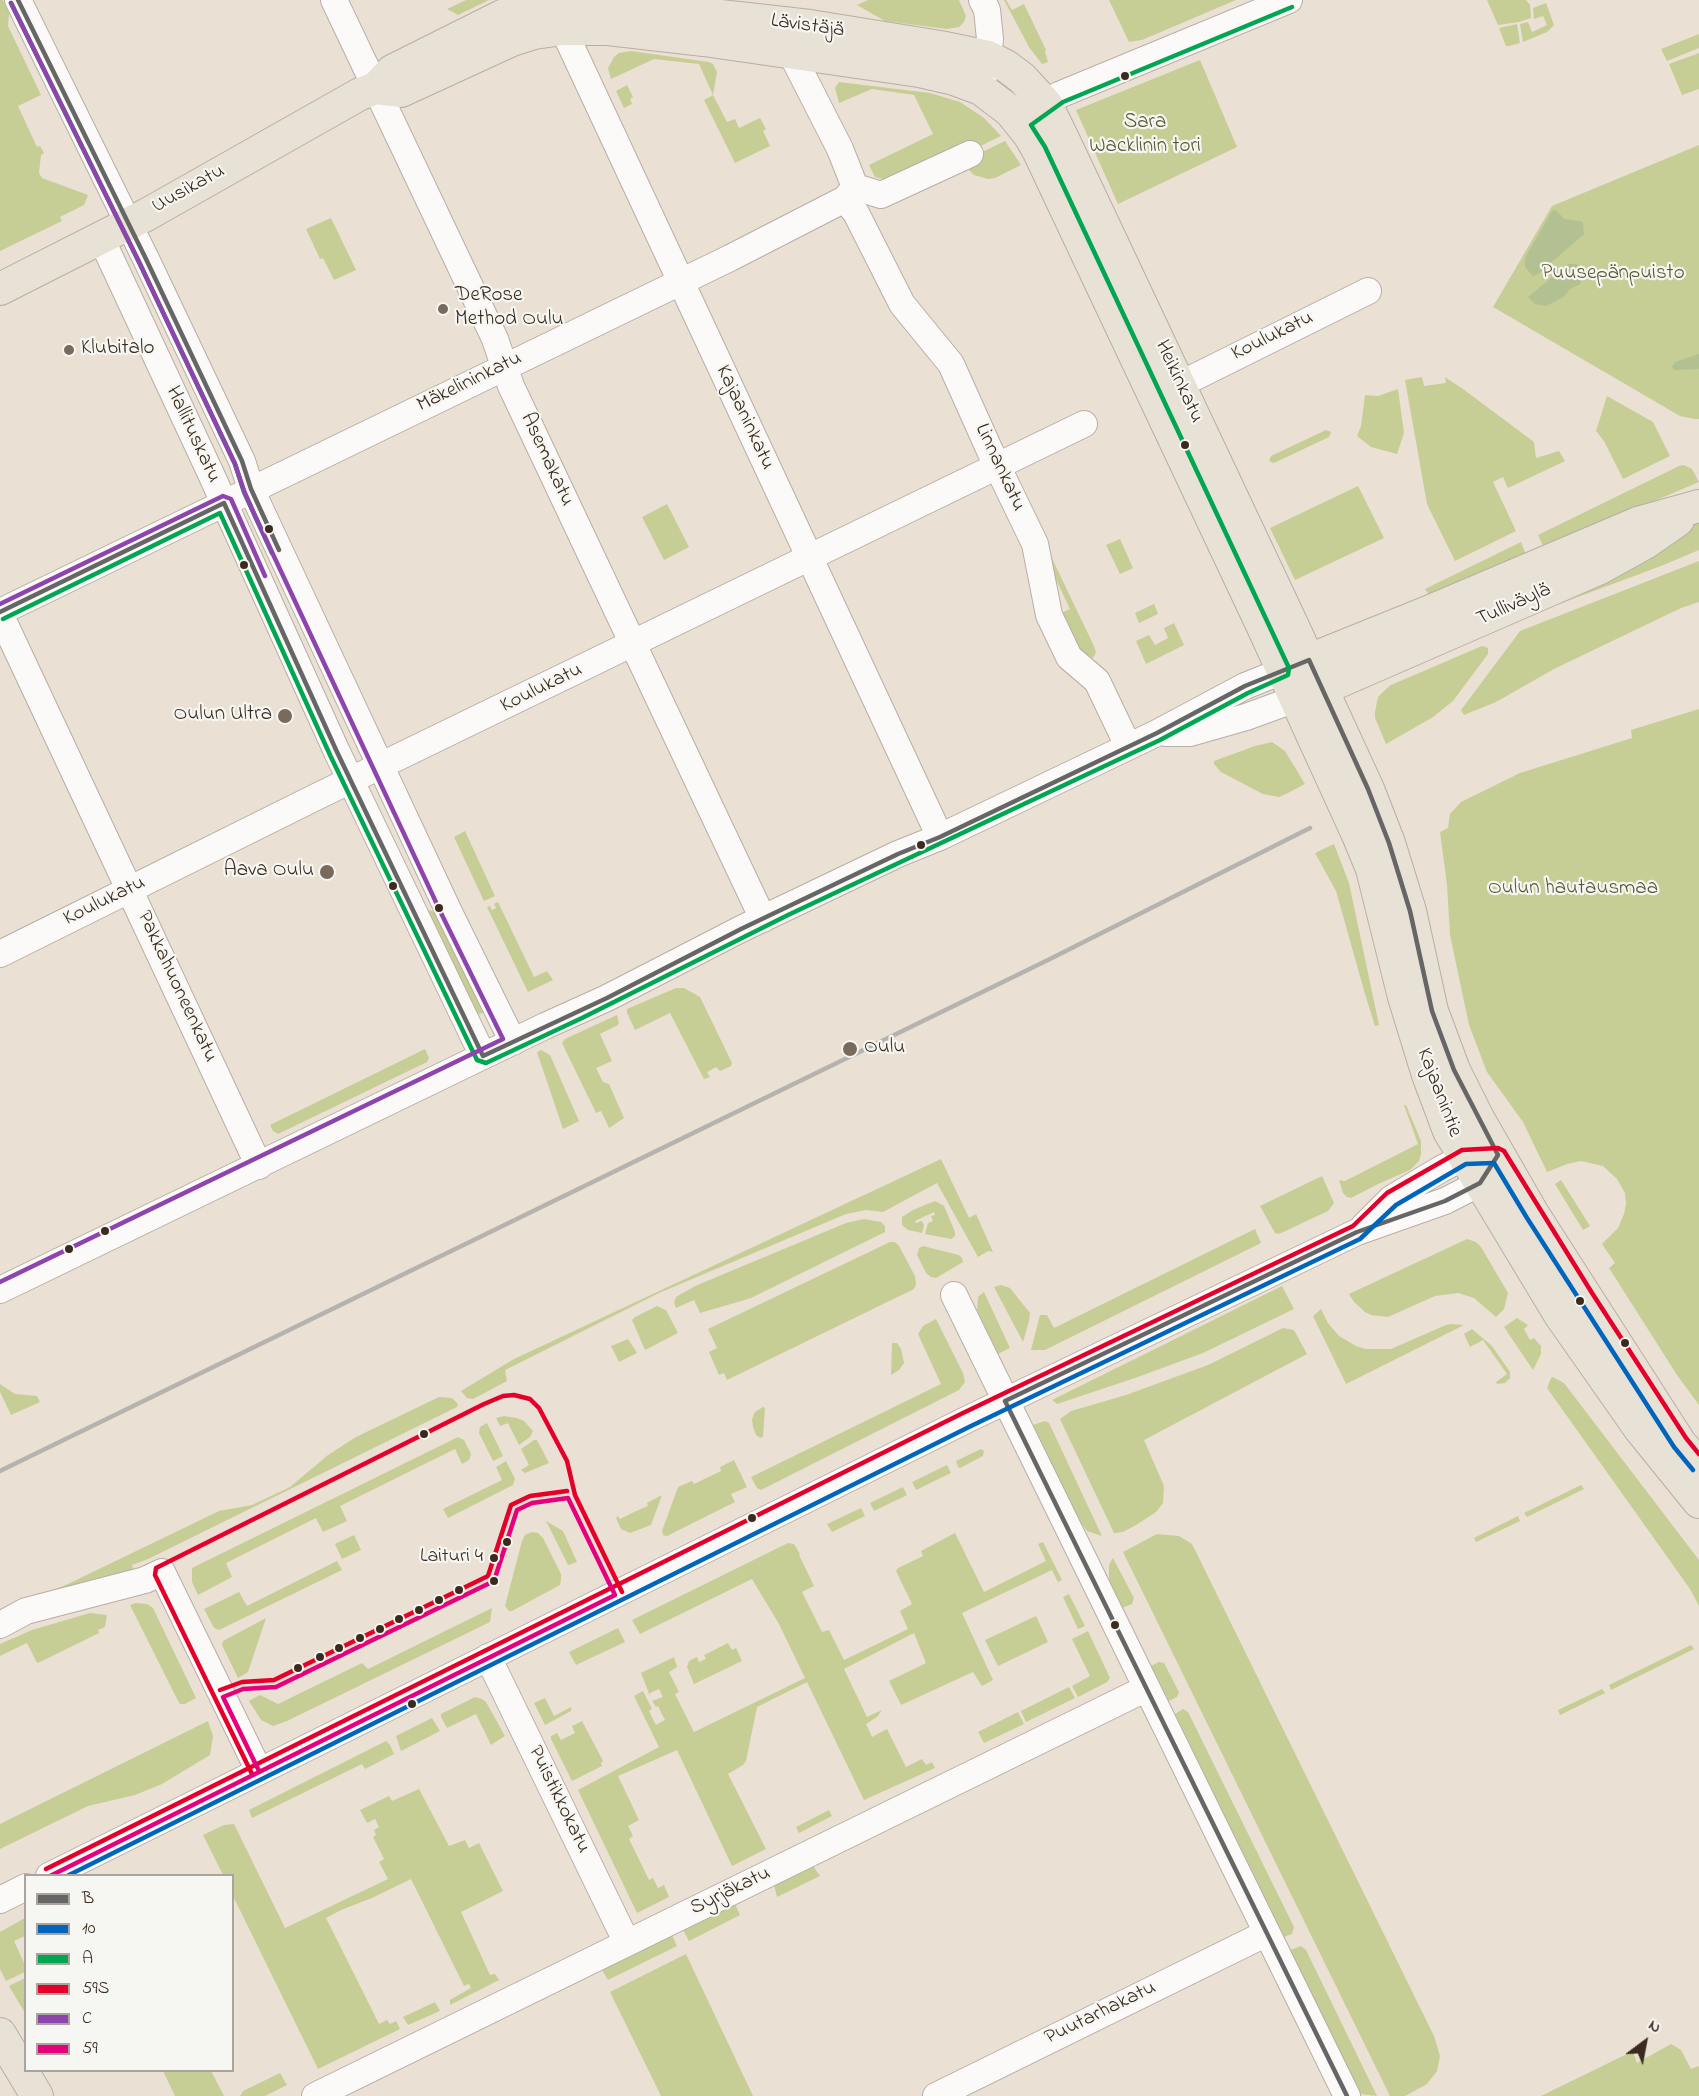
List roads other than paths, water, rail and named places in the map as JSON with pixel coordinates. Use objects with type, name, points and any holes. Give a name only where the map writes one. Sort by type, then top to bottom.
[{"type":"main road","name":"Uusikatu","points":[[0,289],[101,238],[360,94],[376,88],[392,71],[502,16],[549,0]]},
{"type":"main road","name":"Lävistäjä","points":[[549,0],[744,9],[786,26],[919,71],[954,79],[981,89],[1010,111],[1021,123]]},
{"type":"main road","name":"Kajaaninkatu","points":[[549,0],[563,29]]},
{"type":"main road","points":[[704,40],[723,31],[744,9]]},
{"type":"main road","name":"Lävistäjä","points":[[563,29],[608,28],[704,40],[786,26],[940,47],[988,57],[1006,66],[1022,78],[1046,104]]},
{"type":"main road","name":"Uusikatu","points":[[376,88],[401,91],[512,40],[534,33],[563,29]]},
{"type":"main road","name":"Heikinkatu","points":[[1046,104],[1179,385],[1296,666]]},
{"type":"main road","name":"Heikinkatu","points":[[1021,123],[1038,150],[1296,666]]},
{"type":"main road","name":"Tulliväylä","points":[[1296,666],[1638,523],[1698,507]]},
{"type":"main road","name":"Tulliväylä","points":[[1308,694],[1600,568],[1645,543],[1698,507]]},
{"type":"main road","name":"Kajaanintie","points":[[1296,666],[1372,869],[1404,997],[1428,1075],[1449,1131],[1560,1315],[1640,1429],[1699,1502]]},
{"type":"main road","name":"Kajaanintie","points":[[1308,694],[1368,789],[1389,843],[1410,911],[1432,1011],[1454,1070],[1498,1155],[1575,1280],[1680,1443],[1699,1465]]},
{"type":"main road","points":[[0,2034],[37,2096]]},
{"type":"street","name":"Hallituskatu","points":[[18,0],[242,460],[251,489],[479,975],[513,1042]]},
{"type":"street","name":"Asemakatu","points":[[334,0],[495,339],[511,386],[763,919]]},
{"type":"street","points":[[981,89],[990,39],[987,10],[982,0]]},
{"type":"street","points":[[1021,123],[1059,95],[1289,0]]},
{"type":"street","name":"Linnankatu","points":[[786,26],[840,149],[856,213],[902,304],[951,364],[1035,544],[1049,615],[1069,657],[1096,681],[1128,746]]},
{"type":"street","name":"Kajaaninkatu","points":[[563,29],[940,837]]},
{"type":"street","points":[[850,193],[881,195],[970,154]]},
{"type":"street","name":"Mäkelininkatu","points":[[0,613],[680,282],[850,193]]},
{"type":"street","name":"Hallituskatu","points":[[101,238],[351,781],[483,1056]]},
{"type":"street","name":"Koulukatu","points":[[1179,385],[1368,291]]},
{"type":"street","name":"Koulukatu","points":[[0,954],[1084,424]]},
{"type":"street","name":"Pakkahuoneenkatu","points":[[0,613],[259,1166]]},
{"type":"street","points":[[0,1290],[616,993],[904,850],[940,837],[1157,734],[1245,686],[1296,666]]},
{"type":"street","points":[[1157,734],[1190,734],[1246,717],[1308,694]]},
{"type":"street","points":[[51,1874],[1005,1401],[1357,1232],[1391,1199],[1472,1170],[1498,1155]]},
{"type":"street","points":[[954,1295],[1347,2096]]},
{"type":"street","points":[[0,1624],[26,1611],[145,1580],[162,1572],[259,1771]]},
{"type":"street","name":"Puistikkokatu","points":[[488,1658],[627,1943]]},
{"type":"street","name":"Syrjäkatu","points":[[315,2096],[1147,1688]]},
{"type":"street","points":[[0,1900],[24,1888]]},
{"type":"street","name":"Puutarhakatu","points":[[936,2096],[1267,1933]]},
{"type":"railway","points":[[0,1471],[1048,960],[1310,828]]},
{"type":"place","name":"DeRose Method Oulu","points":[[443,309]]},
{"type":"place","name":"Klubitalo","points":[[69,350]]},
{"type":"place","name":"Oulun Ultra","points":[[285,716]]},
{"type":"place","name":"Aava Oulu","points":[[327,872]]},
{"type":"place","name":"Oulu","points":[[850,1049]]},
{"type":"place","name":"Laituri 4","points":[[494,1558]]},
{"type":"park label","name":"Sara Wacklinin tori","points":[[1145,136]]},
{"type":"park label","name":"Puusepänpuisto","points":[[1613,275]]},
{"type":"park label","name":"Oulun hautausmaa","points":[[1573,890]]}]
